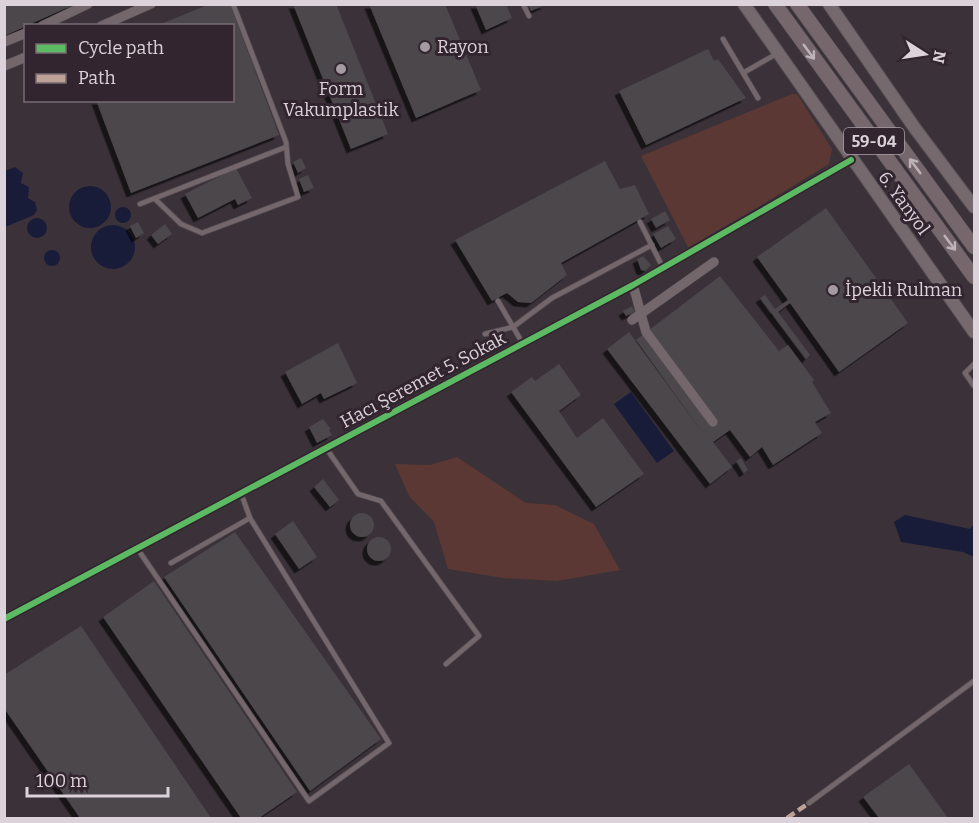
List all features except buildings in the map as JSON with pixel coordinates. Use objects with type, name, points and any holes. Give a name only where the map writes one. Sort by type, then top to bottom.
[{"type":"main road","name":"6. Yanyol","points":[[744,4],[851,160],[975,332]]},
{"type":"main road","name":"59-04","points":[[776,4],[975,277]]},
{"type":"main road","name":"59-04","points":[[797,4],[975,247]]},
{"type":"main road","points":[[829,4],[914,127],[975,207]]},
{"type":"street","points":[[46,24],[88,4]]},
{"type":"street","points":[[106,24],[151,4]]},
{"type":"street","points":[[4,42],[24,34]]},
{"type":"street","points":[[4,66],[24,58]]},
{"type":"street","name":"Hacı Şeremet 5. Sokak","points":[[4,619],[633,285],[851,160]]},
{"type":"street","points":[[632,320],[714,262]]},
{"type":"street","points":[[633,285],[646,332],[713,422]]},
{"type":"lane","points":[[154,200],[181,224],[202,233],[298,197],[288,164],[286,147],[233,4]]},
{"type":"lane","points":[[524,4],[529,16]]},
{"type":"lane","points":[[723,39],[758,98]]},
{"type":"lane","points":[[743,73],[777,54]]},
{"type":"lane","points":[[140,204],[286,147]]},
{"type":"lane","points":[[640,222],[663,268]]},
{"type":"lane","points":[[485,334],[513,327],[552,298],[652,245]]},
{"type":"lane","points":[[498,301],[523,344]]},
{"type":"lane","points":[[975,364],[965,373],[975,386]]},
{"type":"lane","points":[[326,448],[358,494],[381,501],[479,636],[446,664]]},
{"type":"lane","points":[[137,548],[309,801],[389,744],[250,518],[241,493]]},
{"type":"lane","points":[[171,562],[250,518]]},
{"type":"lane","points":[[809,803],[975,681]]},
{"type":"shaded area","points":[[792,94],[797,94],[832,149],[829,164],[689,249],[641,156]]},
{"type":"shaded area","points":[[457,457],[526,503],[555,505],[594,524],[620,570],[557,581],[503,578],[448,569],[434,522],[409,496],[395,464],[430,465]]},
{"type":"water","points":[[15,167],[23,173],[21,183],[29,187],[28,198],[35,202],[37,210],[34,215],[5,227],[5,171]]},
{"type":"water","points":[[90,186],[98,187],[105,192],[110,199],[110,215],[105,222],[98,227],[90,228],[82,227],[75,222],[70,215],[69,207],[70,199],[75,192],[82,187]]},
{"type":"water","points":[[123,207],[129,209],[131,215],[129,221],[123,223],[117,221],[115,215],[117,209]]},
{"type":"water","points":[[37,218],[44,221],[47,228],[44,235],[37,238],[30,235],[27,228],[30,221]]},
{"type":"water","points":[[113,225],[128,232],[135,247],[128,262],[113,269],[98,262],[91,247],[98,232]]},
{"type":"water","points":[[49,250],[55,250],[60,258],[58,264],[49,266],[44,261],[44,255]]},
{"type":"water","points":[[631,392],[674,451],[657,463],[614,404]]},
{"type":"water","points":[[905,515],[970,529],[974,524],[974,557],[963,552],[901,542],[894,522]]},
{"type":"marked path","points":[[787,818],[809,803]]},
{"type":"cycle path","points":[[4,619],[633,285],[851,160]]},
{"type":"place","name":"Rayon","points":[[425,47]]},
{"type":"place","name":"Form Vakumplastik","points":[[341,69]]},
{"type":"place","name":"İpekli Rulman","points":[[833,290]]}]
